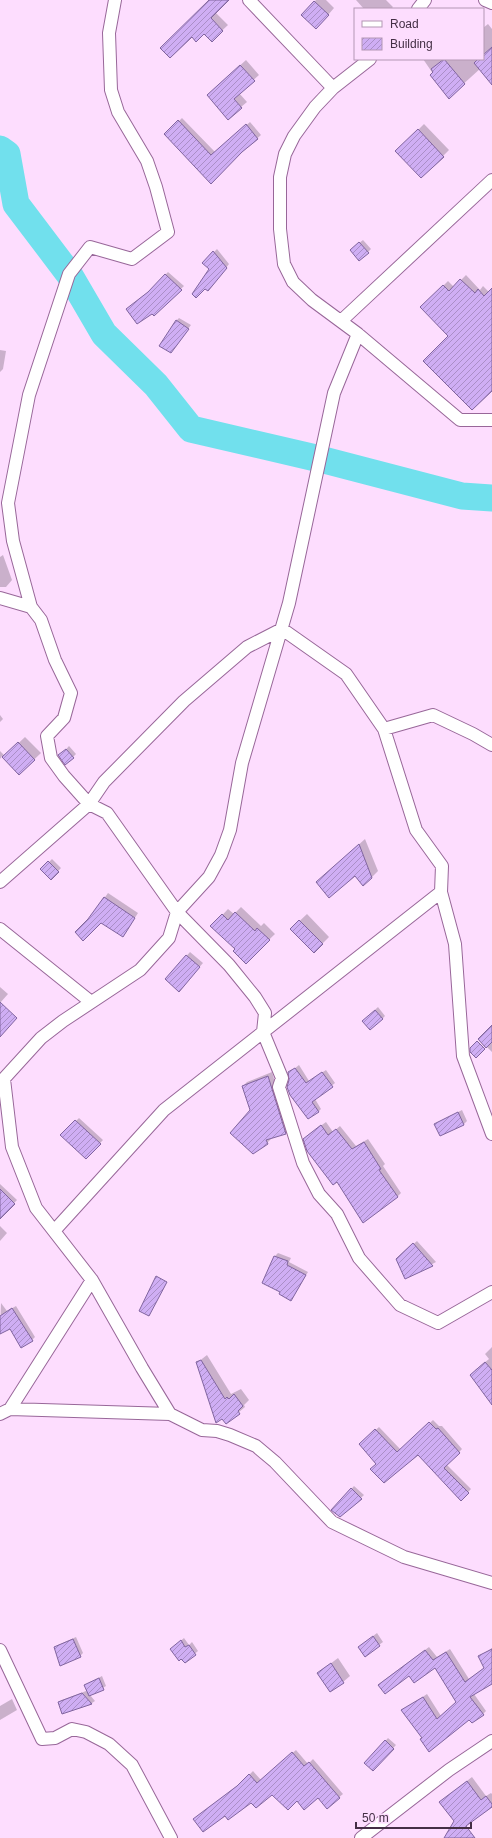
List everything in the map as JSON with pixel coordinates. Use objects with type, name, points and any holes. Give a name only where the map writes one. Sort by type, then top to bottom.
[{"type":"street","points":[[115,0],[109,33],[111,90],[118,112],[147,161],[156,187],[168,232],[132,259],[90,247],[69,274],[29,395],[8,503],[13,541],[31,607],[41,620],[55,660],[71,692],[64,718],[47,736],[51,758],[64,776],[89,804],[107,813],[177,912],[229,965],[255,997],[265,1013],[263,1032],[282,1078],[279,1087],[303,1163],[319,1194],[337,1214],[359,1258],[400,1305],[438,1323],[492,1292]]},
{"type":"street","points":[[249,0],[332,88]]},
{"type":"street","points":[[419,8],[425,0]]},
{"type":"street","points":[[485,0],[492,3]]},
{"type":"street","points":[[369,60],[332,88],[315,107],[294,136],[285,154],[280,178],[280,229],[284,264],[293,282],[312,300],[358,334],[460,420],[492,420]]},
{"type":"street","points":[[341,321],[492,180]]},
{"type":"street","points":[[170,1414],[92,1280],[36,1208],[12,1147],[2,1081],[41,1038],[91,1002],[140,970],[169,938],[177,912],[209,877],[221,855],[230,830],[242,763],[282,629],[304,540],[334,393],[358,334]]},
{"type":"street","points":[[0,598],[31,607]]},
{"type":"street","points":[[282,629],[346,674],[384,729],[416,830],[442,866],[442,892],[455,944],[464,1056],[492,1134]]},
{"type":"street","points":[[0,882],[89,804],[104,782],[184,701],[247,647],[282,629]]},
{"type":"street","points":[[384,729],[433,715],[492,745]]},
{"type":"street","points":[[54,1231],[164,1110],[442,892]]},
{"type":"street","points":[[0,929],[91,1002]]},
{"type":"street","points":[[5,1411],[92,1280]]},
{"type":"street","points":[[5,1411],[170,1414],[202,1430],[217,1431],[256,1446],[275,1462],[332,1522],[404,1557],[492,1583]]},
{"type":"street","points":[[0,1650],[34,1725],[42,1739],[55,1738],[72,1729],[86,1732],[109,1744],[132,1765],[170,1838]]},
{"type":"street","points":[[361,1838],[449,1770],[492,1741]]},
{"type":"building","points":[[209,0],[229,0],[211,18],[223,31],[212,42],[204,34],[196,42],[192,37],[170,58],[160,48]]},
{"type":"building","points":[[314,1],[329,15],[316,29],[301,15]]},
{"type":"building","points":[[492,47],[492,85],[474,63],[477,60],[484,60],[484,54]]},
{"type":"building","points":[[445,60],[465,84],[449,99],[430,75],[433,72],[431,69]]},
{"type":"building","points":[[240,65],[255,81],[234,99],[242,108],[228,120],[207,95]]},
{"type":"building","points":[[178,120],[211,155],[246,124],[258,139],[242,152],[211,184],[164,134]]},
{"type":"building","points":[[418,129],[444,157],[421,178],[395,151]]},
{"type":"building","points":[[359,242],[369,253],[359,261],[350,250]]},
{"type":"building","points":[[213,251],[227,268],[208,291],[205,289],[196,298],[192,294],[209,269],[202,263]]},
{"type":"building","points":[[165,274],[182,290],[154,316],[152,314],[137,324],[126,309],[148,292]]},
{"type":"building","points":[[460,279],[475,293],[478,289],[484,296],[492,288],[492,391],[472,410],[423,361],[448,336],[420,307],[443,285],[449,291]]},
{"type":"building","points":[[176,320],[189,329],[171,353],[159,346]]},
{"type":"building","points":[[18,742],[35,760],[19,775],[2,757]]},
{"type":"building","points":[[66,749],[74,758],[65,765],[58,755]]},
{"type":"building","points":[[359,844],[372,878],[363,886],[355,876],[329,898],[316,882]]},
{"type":"building","points":[[48,861],[59,872],[51,880],[40,869]]},
{"type":"building","points":[[104,897],[135,918],[123,937],[101,923],[83,941],[75,932],[88,919]]},
{"type":"building","points":[[235,912],[255,931],[257,928],[270,940],[246,964],[233,951],[235,949],[210,926],[222,914],[228,920]]},
{"type":"building","points":[[299,920],[323,944],[314,953],[290,929]]},
{"type":"building","points":[[186,955],[200,967],[179,992],[165,979]]},
{"type":"building","points":[[0,1002],[17,1018],[0,1037]]},
{"type":"building","points":[[375,1010],[383,1019],[370,1030],[362,1021]]},
{"type":"building","points":[[492,1025],[492,1042],[486,1048],[478,1039]]},
{"type":"building","points":[[477,1041],[485,1049],[476,1058],[470,1052],[470,1048]]},
{"type":"building","points":[[295,1068],[306,1083],[322,1072],[333,1087],[312,1102],[319,1112],[308,1119],[290,1095],[287,1087],[289,1080],[288,1072]]},
{"type":"building","points":[[268,1076],[286,1134],[266,1140],[268,1144],[253,1154],[230,1133],[250,1110],[242,1086]]},
{"type":"building","points":[[458,1112],[464,1125],[440,1136],[434,1124]]},
{"type":"building","points":[[75,1120],[101,1144],[86,1159],[60,1135]]},
{"type":"building","points":[[321,1125],[328,1135],[336,1129],[352,1149],[364,1142],[381,1169],[379,1170],[398,1197],[363,1223],[337,1182],[333,1185],[307,1151],[303,1139]]},
{"type":"building","points":[[0,1189],[15,1204],[0,1219]]},
{"type":"building","points":[[413,1243],[433,1266],[405,1279],[396,1259]]},
{"type":"building","points":[[274,1256],[288,1261],[287,1265],[306,1275],[291,1301],[279,1294],[280,1292],[262,1283]]},
{"type":"building","points":[[156,1276],[167,1282],[149,1316],[139,1311]]},
{"type":"building","points":[[12,1308],[33,1341],[21,1348],[10,1329],[0,1334],[0,1316]]},
{"type":"building","points":[[201,1360],[225,1399],[227,1397],[229,1399],[234,1394],[243,1406],[238,1411],[240,1414],[226,1424],[222,1419],[216,1423],[196,1362]]},
{"type":"building","points":[[485,1362],[492,1370],[492,1405],[470,1375]]},
{"type":"building","points":[[429,1422],[436,1429],[438,1428],[460,1453],[444,1468],[469,1493],[461,1501],[418,1455],[384,1483],[370,1469],[376,1464],[359,1444],[375,1429],[397,1452]]},
{"type":"building","points":[[351,1488],[362,1499],[340,1517],[331,1510]]},
{"type":"building","points":[[373,1636],[380,1646],[365,1657],[358,1647]]},
{"type":"building","points":[[73,1639],[81,1657],[60,1666],[54,1647]]},
{"type":"building","points":[[181,1640],[185,1647],[189,1645],[196,1655],[185,1663],[181,1659],[179,1661],[170,1649]]},
{"type":"building","points":[[492,1649],[492,1684],[470,1697],[484,1715],[472,1723],[469,1720],[429,1752],[420,1739],[422,1738],[401,1710],[423,1697],[437,1719],[456,1702],[435,1668],[414,1683],[409,1676],[385,1694],[378,1685],[425,1650],[433,1660],[446,1652],[465,1682],[484,1668],[478,1656]]},
{"type":"building","points":[[331,1663],[344,1683],[330,1692],[317,1673]]},
{"type":"building","points":[[99,1678],[104,1690],[89,1696],[84,1685]]},
{"type":"building","points":[[82,1693],[92,1704],[62,1714],[58,1702]]},
{"type":"building","points":[[385,1740],[394,1749],[373,1771],[364,1763]]},
{"type":"building","points":[[292,1752],[304,1766],[309,1762],[340,1798],[327,1809],[318,1798],[304,1810],[297,1801],[288,1810],[272,1795],[256,1808],[251,1803],[228,1820],[225,1816],[203,1832],[193,1819],[237,1786],[249,1774],[257,1783]]},
{"type":"building","points":[[467,1781],[481,1800],[486,1796],[492,1804],[492,1807],[466,1826],[475,1838],[444,1838],[454,1821],[439,1802]]},
{"type":"waterway","points":[[0,149],[7,154],[16,204],[69,274],[104,334],[156,385],[191,429],[320,459],[462,496],[492,498]]}]
